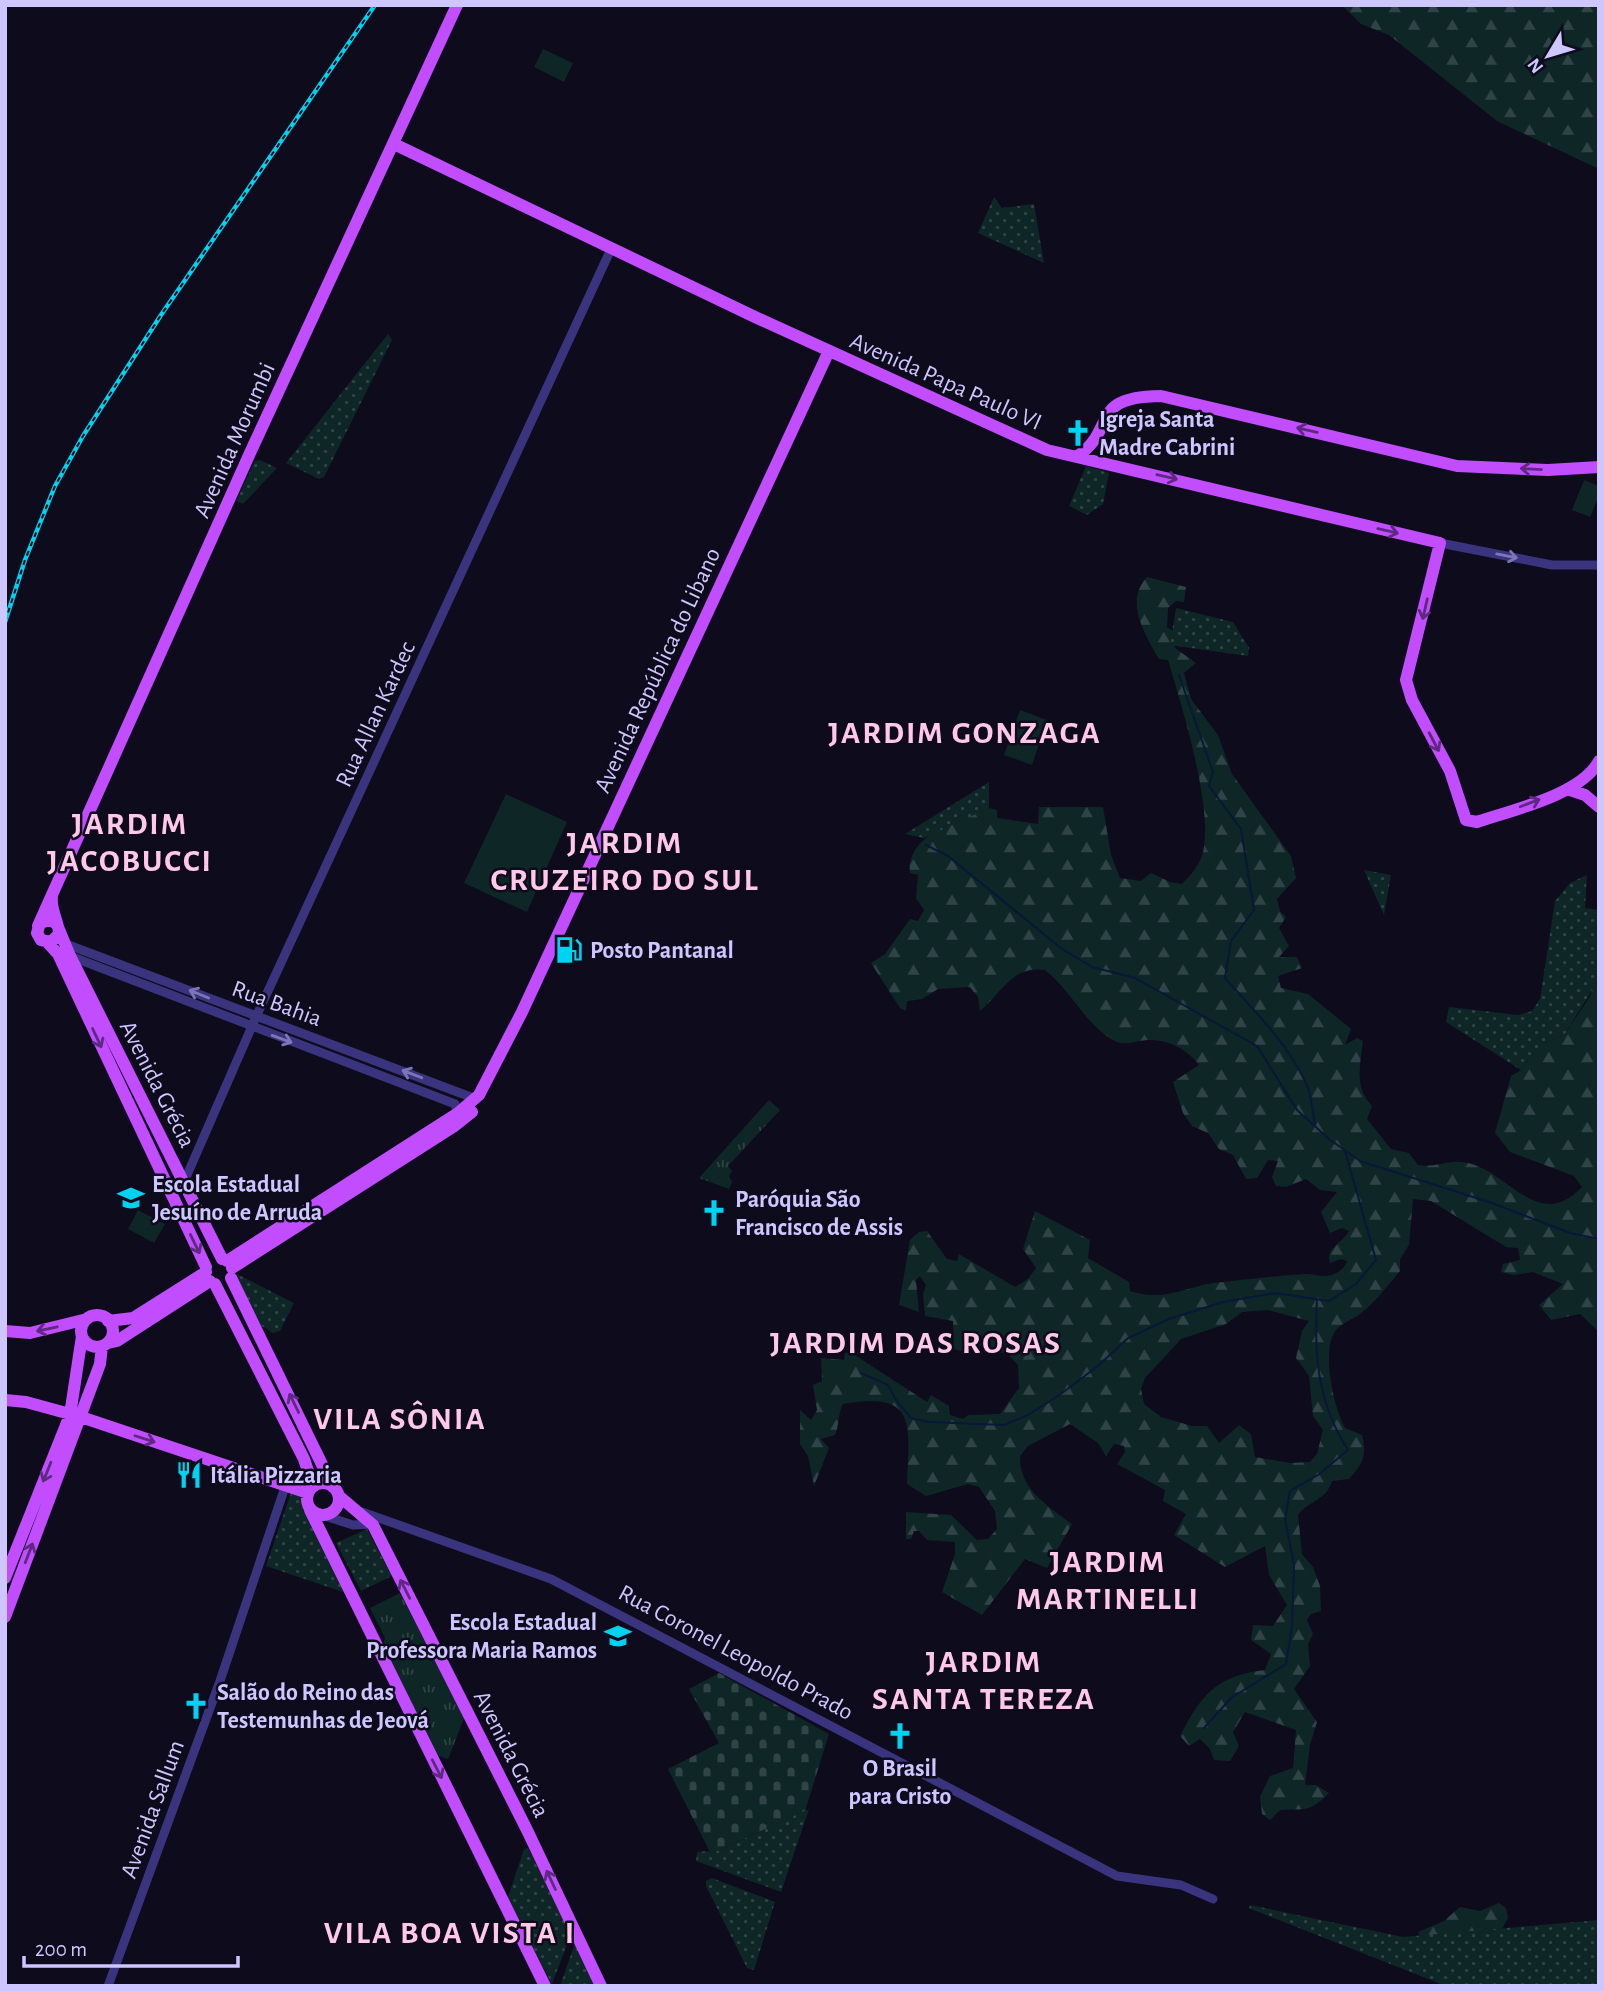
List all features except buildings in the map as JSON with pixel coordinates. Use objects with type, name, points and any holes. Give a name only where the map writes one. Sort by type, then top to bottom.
[{"type":"main road","name":"Avenida Morumbi","points":[[38,926],[250,453],[457,5]]},
{"type":"main road","name":"Avenida Papa Paulo VI","points":[[394,144],[611,249],[1039,447],[1440,543]]},
{"type":"main road","name":"Avenida República do Libano","points":[[478,1101],[507,1044],[829,351]]},
{"type":"main road","points":[[1076,457],[1096,442],[1105,416],[1111,408],[1132,399],[1161,396],[1457,466],[1548,470],[1599,467]]},
{"type":"main road","points":[[1096,442],[1114,464]]},
{"type":"main road","points":[[1440,543],[1406,680],[1412,700],[1450,771],[1466,820],[1477,822],[1567,789],[1596,767]]},
{"type":"main road","points":[[1596,767],[1593,787],[1599,801]]},
{"type":"main road","points":[[1567,789],[1585,795],[1599,807]]},
{"type":"main road","points":[[53,892],[52,914],[57,925],[57,938],[47,942],[38,937],[38,926],[47,920],[57,925]]},
{"type":"main road","name":"Avenida Grécia","points":[[57,925],[65,951],[169,1190],[311,1473],[310,1490]]},
{"type":"main road","name":"Avenida Grécia","points":[[47,942],[65,951],[228,1266],[336,1491],[357,1511],[379,1522],[601,1986]]},
{"type":"main road","points":[[210,1276],[222,1284],[228,1266],[456,1108],[478,1101]]},
{"type":"main road","points":[[228,1266],[453,1127],[478,1101]]},
{"type":"main road","points":[[82,1336],[89,1345],[117,1341],[210,1276],[214,1260],[228,1266]]},
{"type":"main road","points":[[5,1331],[30,1333],[98,1316],[108,1321],[133,1318],[210,1276]]},
{"type":"main road","points":[[5,1616],[75,1416],[82,1326],[87,1319]]},
{"type":"main road","points":[[5,1578],[100,1364],[105,1344],[113,1332],[108,1321]]},
{"type":"main road","points":[[240,1330],[255,1322]]},
{"type":"main road","points":[[247,1345],[262,1337]]},
{"type":"main road","points":[[5,1400],[26,1402],[75,1416],[285,1487],[310,1490],[326,1483],[336,1491],[336,1509],[325,1516],[310,1510]]},
{"type":"main road","points":[[299,1448],[312,1442]]},
{"type":"main road","points":[[310,1490],[310,1510],[545,1986]]},
{"type":"street","name":"Rua Allan Kardec","points":[[184,1182],[256,1017],[611,249]]},
{"type":"street","name":"Avenida Papa Paulo VI","points":[[1440,543],[1552,565],[1599,565]]},
{"type":"street","name":"Rua Bahia","points":[[65,951],[256,1017],[478,1101]]},
{"type":"street","name":"Rua Bahia","points":[[65,951],[251,1028],[456,1108]]},
{"type":"street","points":[[456,1108],[461,1099],[460,1093]]},
{"type":"street","points":[[169,1190],[184,1182]]},
{"type":"street","name":"Avenida Sallum","points":[[108,1986],[220,1681],[285,1487]]},
{"type":"street","name":"Rua Coronel Leopoldo Prado","points":[[325,1516],[353,1525],[379,1522],[551,1578],[1117,1876],[1181,1885],[1213,1899]]},
{"type":"green space","points":[[1342,5],[1599,5],[1599,169],[1497,121],[1389,35],[1361,24]]},
{"type":"green space","points":[[543,49],[573,63],[564,82],[534,67]]},
{"type":"green space","points":[[994,197],[1002,208],[1034,204],[1044,263],[978,233]]},
{"type":"green space","points":[[388,334],[392,340],[324,477],[319,479],[286,463]]},
{"type":"green space","points":[[260,460],[277,468],[243,504],[236,501],[255,461]]},
{"type":"green space","points":[[1086,466],[1109,473],[1103,504],[1087,515],[1069,506]]},
{"type":"green space","points":[[1584,480],[1599,486],[1599,496],[1590,517],[1572,510]]},
{"type":"green space","points":[[1147,577],[1186,587],[1184,602],[1176,601],[1168,608],[1167,627],[1174,632],[1175,648],[1196,663],[1184,673],[1191,699],[1218,735],[1232,774],[1291,856],[1296,878],[1277,899],[1280,911],[1286,917],[1279,928],[1289,946],[1279,957],[1297,957],[1302,968],[1278,976],[1281,988],[1308,994],[1351,1029],[1345,1045],[1357,1038],[1363,1041],[1360,1084],[1372,1106],[1367,1119],[1391,1149],[1409,1153],[1418,1165],[1462,1162],[1478,1166],[1536,1202],[1550,1204],[1566,1200],[1582,1187],[1574,1176],[1510,1152],[1495,1133],[1511,1076],[1521,1070],[1541,1044],[1564,1035],[1589,998],[1599,977],[1599,1332],[1580,1314],[1551,1320],[1539,1305],[1563,1284],[1533,1272],[1514,1275],[1501,1272],[1503,1264],[1520,1260],[1518,1248],[1506,1247],[1431,1201],[1413,1199],[1409,1245],[1400,1259],[1400,1271],[1366,1310],[1336,1330],[1331,1342],[1329,1367],[1337,1408],[1345,1428],[1362,1435],[1363,1459],[1349,1479],[1332,1481],[1322,1497],[1298,1515],[1302,1554],[1313,1567],[1320,1586],[1321,1611],[1311,1614],[1307,1620],[1313,1634],[1308,1644],[1310,1666],[1294,1689],[1317,1722],[1310,1745],[1305,1785],[1316,1785],[1329,1793],[1311,1807],[1280,1810],[1270,1820],[1262,1814],[1260,1797],[1270,1776],[1293,1768],[1296,1730],[1245,1712],[1233,1732],[1239,1746],[1230,1761],[1214,1760],[1210,1749],[1200,1739],[1189,1746],[1180,1736],[1204,1698],[1222,1682],[1265,1670],[1271,1654],[1251,1640],[1253,1625],[1273,1626],[1287,1605],[1269,1575],[1265,1546],[1225,1567],[1174,1535],[1186,1514],[1163,1501],[1165,1490],[1117,1464],[1125,1452],[1124,1446],[1114,1444],[1106,1456],[1098,1443],[1070,1424],[1028,1446],[1020,1456],[1024,1478],[1030,1487],[1037,1496],[1072,1524],[1047,1568],[1025,1559],[982,1615],[942,1592],[955,1554],[955,1542],[927,1540],[919,1531],[914,1531],[911,1539],[906,1539],[906,1512],[951,1515],[977,1540],[988,1539],[997,1529],[995,1511],[979,1487],[968,1484],[926,1496],[907,1484],[907,1429],[904,1417],[897,1408],[885,1402],[843,1404],[835,1435],[821,1439],[829,1448],[814,1486],[808,1456],[800,1444],[800,1410],[811,1420],[817,1410],[813,1385],[822,1381],[821,1358],[844,1360],[845,1353],[850,1352],[927,1402],[931,1395],[949,1406],[950,1415],[963,1419],[968,1415],[1000,1414],[1019,1388],[1018,1365],[1010,1357],[1011,1352],[1001,1353],[973,1343],[961,1351],[954,1349],[953,1321],[925,1316],[923,1294],[926,1285],[920,1276],[916,1280],[919,1312],[899,1305],[910,1240],[919,1232],[927,1231],[947,1259],[957,1261],[959,1254],[1015,1287],[1028,1279],[1036,1268],[1023,1249],[1035,1211],[1090,1240],[1088,1258],[1129,1282],[1130,1291],[1142,1294],[1163,1295],[1214,1283],[1271,1277],[1306,1274],[1327,1276],[1340,1271],[1346,1264],[1347,1261],[1341,1259],[1330,1263],[1329,1258],[1332,1249],[1349,1231],[1342,1228],[1330,1233],[1321,1212],[1337,1192],[1320,1190],[1306,1179],[1286,1187],[1276,1186],[1272,1177],[1278,1161],[1268,1160],[1257,1178],[1246,1179],[1233,1155],[1219,1149],[1208,1133],[1192,1126],[1183,1113],[1173,1082],[1199,1065],[1183,1050],[1170,1043],[1155,1040],[1127,1043],[1115,1041],[1087,1018],[1045,970],[1024,972],[1016,976],[980,1011],[978,997],[970,987],[938,989],[922,999],[907,1001],[906,1011],[900,1008],[871,963],[885,954],[910,919],[918,921],[924,910],[916,898],[918,875],[910,873],[911,859],[917,848],[937,830],[989,808],[997,810],[997,818],[1038,824],[1039,807],[1103,807],[1111,855],[1120,878],[1141,881],[1151,873],[1170,882],[1182,884],[1193,871],[1204,847],[1205,827],[1199,780],[1168,660],[1159,659],[1139,618],[1137,597],[1140,586]],"holes":[[[1268,1310],[1309,1321],[1302,1331],[1296,1358],[1309,1376],[1313,1416],[1323,1430],[1317,1454],[1310,1462],[1290,1463],[1255,1457],[1251,1434],[1239,1425],[1219,1443],[1207,1426],[1192,1426],[1161,1417],[1144,1404],[1141,1389],[1145,1378],[1181,1339],[1226,1324],[1242,1312]]]},
{"type":"green space","points":[[1176,608],[1233,622],[1249,648],[1248,656],[1170,645]]},
{"type":"green space","points":[[1020,710],[1047,720],[1032,765],[1004,755]]},
{"type":"green space","points":[[989,782],[989,808],[924,838],[905,834]]},
{"type":"green space","points":[[506,794],[567,822],[527,912],[464,883]]},
{"type":"green space","points":[[1364,870],[1391,875],[1384,915]]},
{"type":"green space","points":[[1587,875],[1585,908],[1599,910],[1598,981],[1564,1035],[1541,1044],[1521,1070],[1446,1022],[1449,1007],[1518,1015],[1532,1011],[1540,999],[1555,901],[1570,883]]},
{"type":"green space","points":[[769,1100],[780,1110],[728,1166],[732,1171],[729,1176],[732,1182],[729,1189],[699,1178]]},
{"type":"green space","points":[[138,1210],[165,1224],[154,1243],[128,1229]]},
{"type":"green space","points":[[235,1273],[294,1303],[280,1331],[273,1333],[260,1325]]},
{"type":"green space","points":[[291,1493],[301,1497],[349,1591],[346,1593],[266,1566]]},
{"type":"green space","points":[[367,1529],[392,1576],[361,1591],[336,1543]]},
{"type":"green space","points":[[400,1593],[465,1716],[448,1759],[438,1756],[383,1644],[385,1638],[370,1608]]},
{"type":"green space","points":[[719,1673],[829,1734],[805,1811],[711,1854],[668,1769],[719,1743],[689,1689]]},
{"type":"green space","points":[[809,1809],[781,1892],[696,1861],[697,1852],[709,1851],[711,1854]]},
{"type":"green space","points":[[528,1848],[571,1934],[552,1984],[507,1900],[524,1849]]},
{"type":"green space","points":[[712,1878],[775,1902],[754,1970],[747,1968],[706,1886],[706,1881]]},
{"type":"green space","points":[[1499,1903],[1506,1908],[1508,1918],[1502,1929],[1599,1986],[1428,1948],[1418,1932],[1444,1921],[1460,1907],[1480,1911]]},
{"type":"green space","points":[[1250,1905],[1403,1937],[1599,1920],[1599,1986],[1446,1986],[1261,1913],[1249,1908]]},
{"type":"green space","points":[[575,1943],[596,1986],[560,1986]]},
{"type":"waterway","points":[[1179,675],[1213,772],[1209,786],[1241,829],[1254,910],[1231,941],[1225,978],[1292,1057],[1308,1088],[1315,1126]]},
{"type":"waterway","points":[[926,845],[948,856],[1062,949],[1092,967],[1135,978],[1257,1046],[1297,1110],[1329,1139],[1360,1161],[1492,1203],[1570,1233],[1599,1239]]},
{"type":"waterway","points":[[861,1373],[888,1385],[911,1418],[929,1422],[1004,1425],[1028,1415],[1058,1396],[1098,1366],[1128,1338],[1169,1319],[1223,1302],[1275,1293],[1329,1301],[1356,1284],[1376,1260],[1345,1151]]},
{"type":"waterway","points":[[1204,1728],[1231,1698],[1286,1664],[1292,1627],[1294,1565],[1285,1519],[1290,1491],[1318,1475],[1348,1450],[1330,1414],[1320,1377],[1316,1339],[1317,1299]]},
{"type":"railway","points":[[5,622],[25,560],[55,486],[83,436],[161,315],[375,5]]},
{"type":"place","name":"Igreja Santa Madre Cabrini","points":[[1078,433]]},
{"type":"place","name":"Posto Pantanal","points":[[569,950]]},
{"type":"place","name":"Escola Estadual Jesuíno de Arruda","points":[[131,1198]]},
{"type":"place","name":"Paróquia São Francisco de Assis","points":[[714,1213]]},
{"type":"place","name":"Itália Pizzaria","points":[[189,1475]]},
{"type":"place","name":"Escola Estadual Professora Maria Ramos","points":[[618,1636]]},
{"type":"place","name":"Salão do Reino das Testemunhas de Jeová","points":[[196,1706]]},
{"type":"place","name":"O Brasil para Cristo","points":[[900,1736]]},
{"type":"district","name":"JARDIM GONZAGA","points":[[965,732]]},
{"type":"district","name":"JARDIM JACOBUCCI","points":[[130,842]]},
{"type":"district","name":"JARDIM CRUZEIRO DO SUL","points":[[625,860]]},
{"type":"district","name":"JARDIM DAS ROSAS","points":[[916,1342]]},
{"type":"district","name":"VILA SÔNIA","points":[[400,1418]]},
{"type":"district","name":"JARDIM MARTINELLI","points":[[1108,1580]]},
{"type":"district","name":"JARDIM SANTA TEREZA","points":[[984,1680]]},
{"type":"district","name":"VILA BOA VISTA I","points":[[450,1932]]}]
